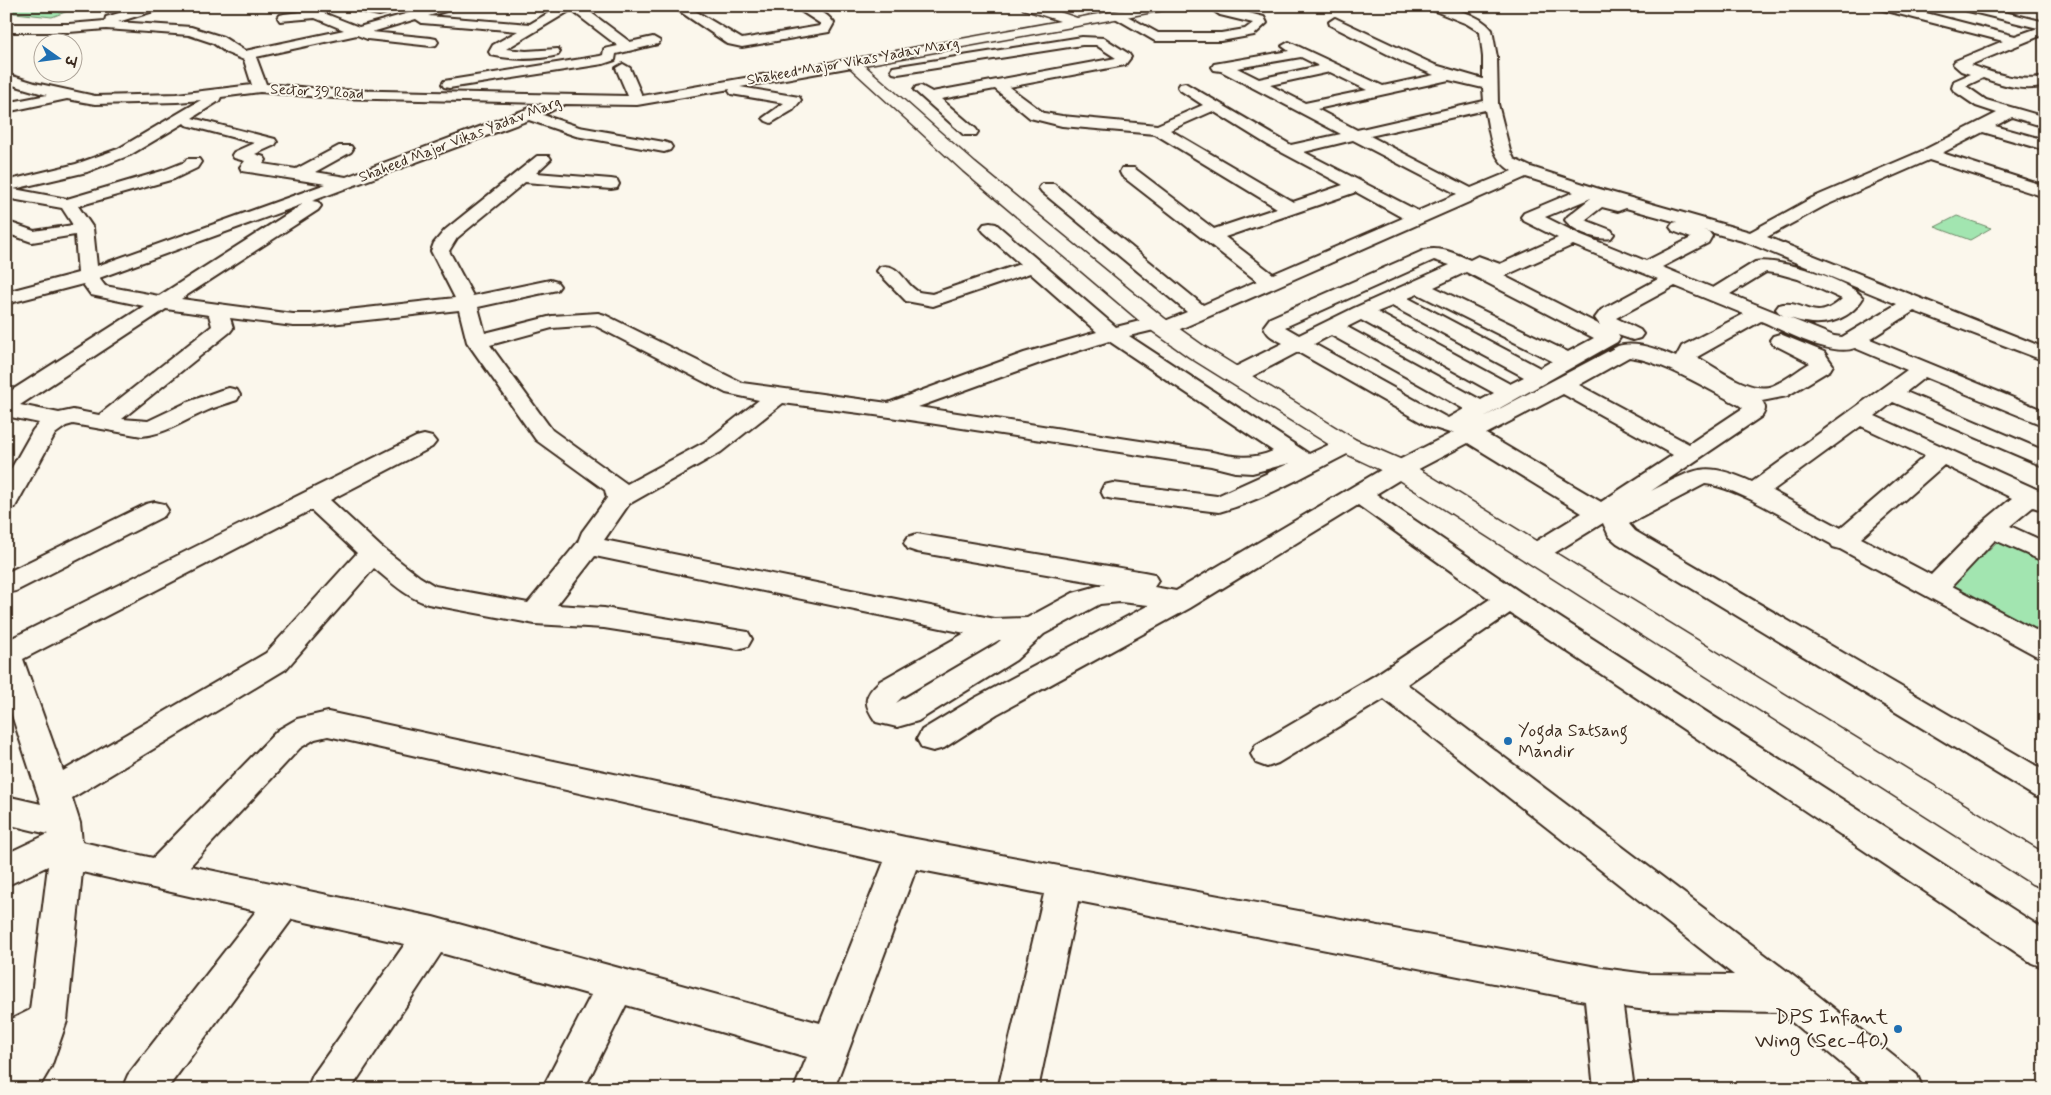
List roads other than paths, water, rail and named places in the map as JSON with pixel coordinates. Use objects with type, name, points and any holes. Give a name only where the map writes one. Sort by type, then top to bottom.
[{"type":"street","points":[[95,25],[156,6]]},
{"type":"street","points":[[354,6],[380,11],[397,6]]},
{"type":"street","points":[[9,28],[69,28],[95,25],[191,31],[218,40],[232,50],[246,55],[359,32],[447,6]]},
{"type":"street","points":[[568,50],[526,55],[496,52],[498,48],[569,6]]},
{"type":"street","points":[[574,6],[625,44]]},
{"type":"street","points":[[678,6],[733,41],[742,43],[815,31],[827,26],[828,23],[826,21],[800,6]]},
{"type":"street","points":[[1028,6],[1074,22]]},
{"type":"street","name":"Shaheed Major Vikas Yadav Marg","points":[[11,300],[88,276],[529,116],[567,99],[637,101],[1164,6]]},
{"type":"street","points":[[1116,15],[1155,37],[1221,38],[1249,32],[1261,23],[1259,20],[1224,12],[1213,6]]},
{"type":"street","points":[[1434,6],[1472,21],[1486,30],[1490,57],[1491,104],[1504,157],[1508,162],[1525,171],[1590,192],[1752,238],[1912,304],[2045,355]]},
{"type":"street","points":[[1883,6],[2016,40]]},
{"type":"street","points":[[1949,6],[2045,30]]},
{"type":"street","points":[[1964,6],[2045,26]]},
{"type":"street","points":[[284,18],[316,14],[359,32],[376,36],[431,42]]},
{"type":"street","points":[[409,18],[532,28]]},
{"type":"street","points":[[1335,22],[1448,76],[1468,82],[1490,85]]},
{"type":"street","points":[[2042,85],[2024,84],[1966,68],[1960,64],[2045,30]]},
{"type":"street","points":[[594,46],[653,41]]},
{"type":"street","points":[[898,70],[1082,41],[1099,41],[1124,57],[1120,62],[930,97]]},
{"type":"street","points":[[414,95],[432,87],[603,60],[610,56],[609,52],[625,44]]},
{"type":"street","points":[[1289,46],[1382,91]]},
{"type":"street","points":[[1302,53],[1217,68],[1257,84],[1471,195]]},
{"type":"street","name":"Sector 39 Road","points":[[246,55],[250,58],[260,88],[334,94],[567,99]]},
{"type":"street","points":[[526,55],[526,72]]},
{"type":"street","points":[[882,57],[970,132]]},
{"type":"street","points":[[852,63],[875,81],[968,166],[1160,326],[1197,352],[1347,444],[1400,470],[2045,873]]},
{"type":"street","points":[[1257,84],[1332,67]]},
{"type":"street","points":[[623,68],[637,101]]},
{"type":"street","points":[[1982,73],[1959,84],[1959,88],[1981,103],[2045,122]]},
{"type":"street","points":[[1304,108],[1448,76]]},
{"type":"street","points":[[6,78],[31,87],[95,100],[184,98],[260,88]]},
{"type":"street","points":[[659,82],[794,100],[788,107],[771,118]]},
{"type":"street","points":[[998,85],[1035,115],[1042,117],[1062,121],[1159,130],[1292,209]]},
{"type":"street","points":[[1185,87],[1213,106],[1290,150],[1417,218]]},
{"type":"street","points":[[6,186],[81,168],[124,152],[224,92]]},
{"type":"street","points":[[6,108],[67,95]]},
{"type":"street","points":[[1290,150],[1491,104]]},
{"type":"street","points":[[1159,130],[1184,117],[1213,106]]},
{"type":"street","points":[[1752,238],[1818,202],[1928,154],[2010,112]]},
{"type":"street","points":[[529,116],[576,131],[664,147]]},
{"type":"street","points":[[192,122],[269,142],[240,155],[258,160],[248,167],[348,182]]},
{"type":"street","points":[[1984,127],[2045,145]]},
{"type":"street","points":[[298,175],[345,149]]},
{"type":"street","points":[[1928,154],[2045,192]]},
{"type":"street","points":[[543,159],[451,234],[440,251],[467,303],[477,342],[544,435],[616,486],[620,498]]},
{"type":"street","points":[[6,193],[68,204],[168,174],[191,165],[193,162]]},
{"type":"street","points":[[890,410],[1032,358],[1112,334],[1160,326],[1201,313],[1525,171]]},
{"type":"street","points":[[1128,172],[1271,282]]},
{"type":"street","points":[[522,177],[612,184]]},
{"type":"street","points":[[6,404],[348,182]]},
{"type":"street","points":[[1211,236],[1358,186]]},
{"type":"street","points":[[1048,188],[1201,313]]},
{"type":"street","points":[[1590,192],[1530,217],[1573,238],[1648,267],[1668,282],[1718,313],[1717,323],[1674,345]]},
{"type":"street","points":[[1648,267],[1667,258],[1702,239],[1703,236],[1601,201],[1596,202],[1574,220],[1577,223],[1667,258]]},
{"type":"street","points":[[68,204],[84,228],[88,276],[98,291],[163,303],[292,320],[312,320],[467,303],[550,286]]},
{"type":"street","points":[[8,227],[32,237],[84,228]]},
{"type":"street","points":[[990,228],[1112,334],[1299,458]]},
{"type":"street","points":[[1464,260],[1610,338],[1450,426],[1441,424],[1296,344],[1276,331],[1274,326],[1277,322],[1432,254],[1464,260],[1500,271],[1573,238]]},
{"type":"street","points":[[1236,375],[1361,312],[1419,287],[1464,260]]},
{"type":"street","points":[[887,271],[913,297],[933,300],[1032,266]]},
{"type":"street","points":[[1641,337],[1610,324],[1605,318],[1608,314],[1668,282],[1722,290],[1816,319],[1829,317],[1849,305],[1853,298],[1846,293],[1782,268],[1770,266],[1762,266],[1722,290]]},
{"type":"street","points":[[1419,287],[1569,361]]},
{"type":"street","points":[[1722,290],[1752,319],[1816,357],[1822,365],[1779,391],[1758,395],[1740,390],[1685,359],[1690,351],[1752,319],[1830,342],[1846,344],[1912,304]]},
{"type":"street","points":[[1392,298],[1541,377]]},
{"type":"street","points":[[104,422],[223,328],[217,310]]},
{"type":"street","points":[[1361,312],[1510,393]]},
{"type":"street","points":[[477,342],[536,325],[583,318],[598,319],[734,388],[778,396],[890,410],[1212,459],[1246,467],[1299,458],[1347,444]]},
{"type":"street","points":[[1330,327],[1480,409]]},
{"type":"street","points":[[1855,340],[2045,419]]},
{"type":"street","points":[[933,739],[986,706],[1188,595],[1400,470],[1625,350],[1633,350],[1673,364],[1748,400],[1754,406],[1754,411],[1602,513],[1534,554]]},
{"type":"street","points":[[1754,492],[1859,417],[1922,368]]},
{"type":"street","points":[[1562,385],[1690,454]]},
{"type":"street","points":[[1891,393],[2045,460]]},
{"type":"street","points":[[6,500],[45,430],[59,420],[73,417],[142,429],[153,428],[229,395]]},
{"type":"street","points":[[535,614],[591,543],[591,538],[620,498],[713,447],[778,396]]},
{"type":"street","points":[[6,409],[59,420]]},
{"type":"street","points":[[1859,417],[2037,499]]},
{"type":"street","points":[[1469,434],[1602,513]]},
{"type":"street","points":[[16,1089],[37,1053],[48,1021],[63,827],[7,653],[314,500],[424,442]]},
{"type":"street","points":[[1842,541],[1941,455]]},
{"type":"street","points":[[1113,491],[1219,504],[1256,489],[1299,458]]},
{"type":"street","points":[[2045,648],[1842,541],[1754,492],[1723,478],[1701,476],[1621,517],[1616,523],[1618,530],[1626,537],[2045,787]]},
{"type":"street","points":[[1358,494],[1510,599],[2045,951]]},
{"type":"street","points":[[1934,589],[1992,528],[2037,499]]},
{"type":"street","points":[[314,500],[372,553],[410,584],[428,594],[535,614],[604,618],[738,639]]},
{"type":"street","points":[[6,584],[155,510]]},
{"type":"street","points":[[1992,528],[2045,554]]},
{"type":"street","points":[[917,542],[1188,595]]},
{"type":"street","points":[[591,543],[595,547],[995,629],[1034,627]]},
{"type":"street","points":[[6,871],[276,661],[372,553]]},
{"type":"street","points":[[995,629],[891,689],[882,697],[881,706],[887,714],[907,713],[1006,652],[1034,627],[1083,600],[1099,594],[1117,592],[1188,595]]},
{"type":"street","points":[[1267,754],[1385,684],[1510,599]]},
{"type":"street","points":[[1385,684],[1787,994],[1903,1089]]},
{"type":"street","points":[[160,873],[289,739],[308,728],[328,724],[905,852],[1602,986],[1647,992],[1787,994]]},
{"type":"street","points":[[6,810],[63,827],[160,873],[432,934],[617,984],[831,1046]]},
{"type":"street","points":[[814,1089],[905,852]]},
{"type":"street","points":[[1019,1089],[1064,883]]},
{"type":"street","points":[[142,1089],[285,901]]},
{"type":"street","points":[[327,1089],[432,934]]},
{"type":"street","points":[[562,1089],[617,984]]},
{"type":"street","points":[[1602,986],[1614,1089]]},
{"type":"street","points":[[6,1043],[48,1021]]},
{"type":"place","name":"Yogda Satsang Mandir","points":[[1508,741]]},
{"type":"place","name":"DPS Infant Wing (Sec-40)","points":[[1898,1029]]}]
